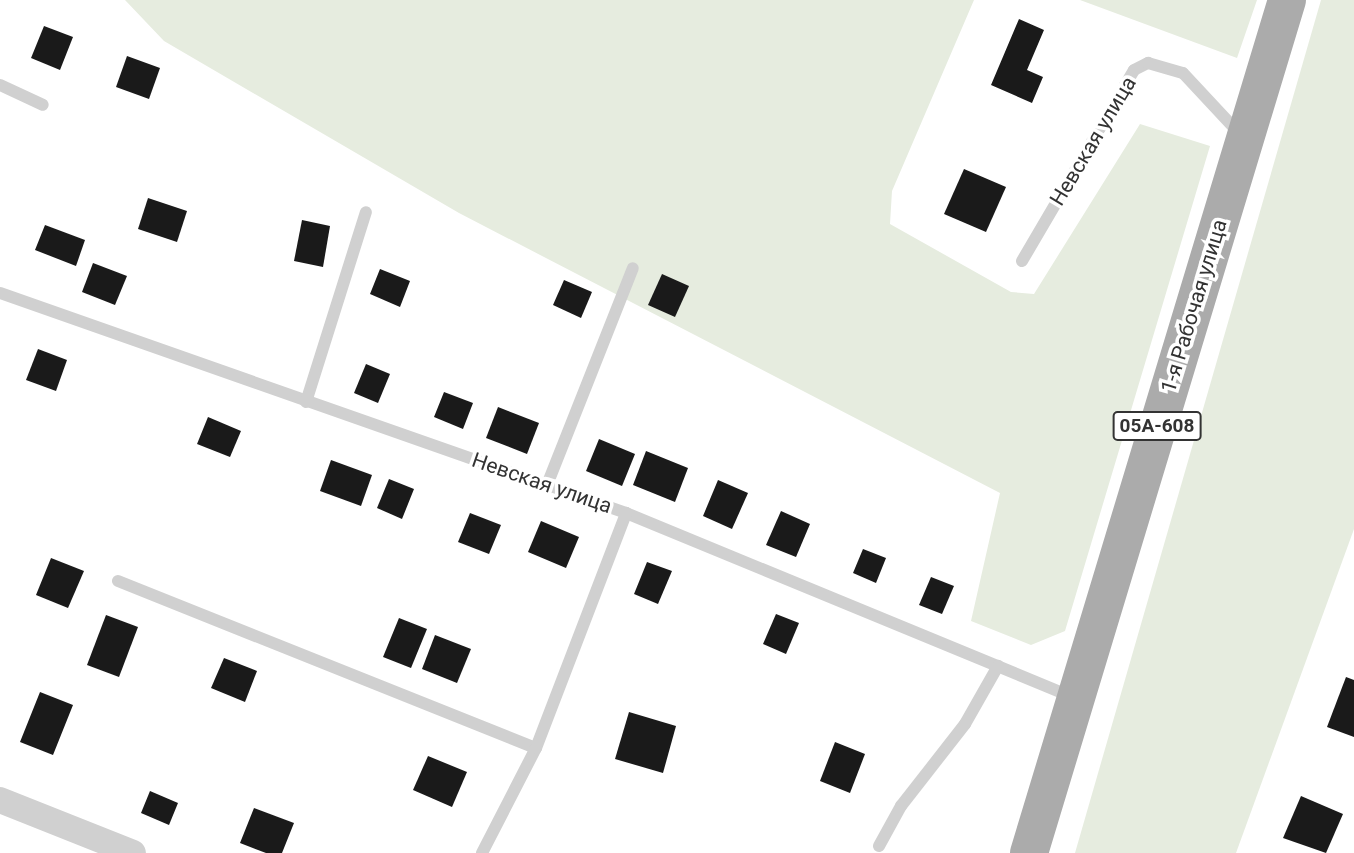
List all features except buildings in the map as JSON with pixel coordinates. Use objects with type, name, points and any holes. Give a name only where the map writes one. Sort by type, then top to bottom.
[{"type":"main road","name":"1-я Рабочая улица","points":[[1029,853],[1287,0]]},
{"type":"street","points":[[0,800],[133,853]]},
{"type":"lane","name":"Невская улица","points":[[1022,261],[1134,70],[1148,63],[1183,73],[1244,139]]},
{"type":"lane","points":[[0,86],[43,105]]},
{"type":"lane","points":[[306,402],[366,212]]},
{"type":"lane","points":[[547,485],[633,268]]},
{"type":"lane","name":"Невская улица","points":[[0,293],[626,513],[1076,698]]},
{"type":"lane","points":[[482,853],[536,748],[626,513]]},
{"type":"lane","points":[[118,582],[536,748]]},
{"type":"lane","points":[[879,846],[901,806],[965,724],[998,666]]},
{"type":"shaded area","points":[[125,0],[974,0],[892,191],[890,224],[1011,292],[1034,294],[1140,124],[1210,146],[1065,631],[1031,645],[971,621],[1000,493],[459,213],[164,41]]},
{"type":"shaded area","points":[[1080,0],[1257,0],[1237,58]]},
{"type":"shaded area","points":[[1321,0],[1354,0],[1354,529],[1236,853],[1075,853]]}]
